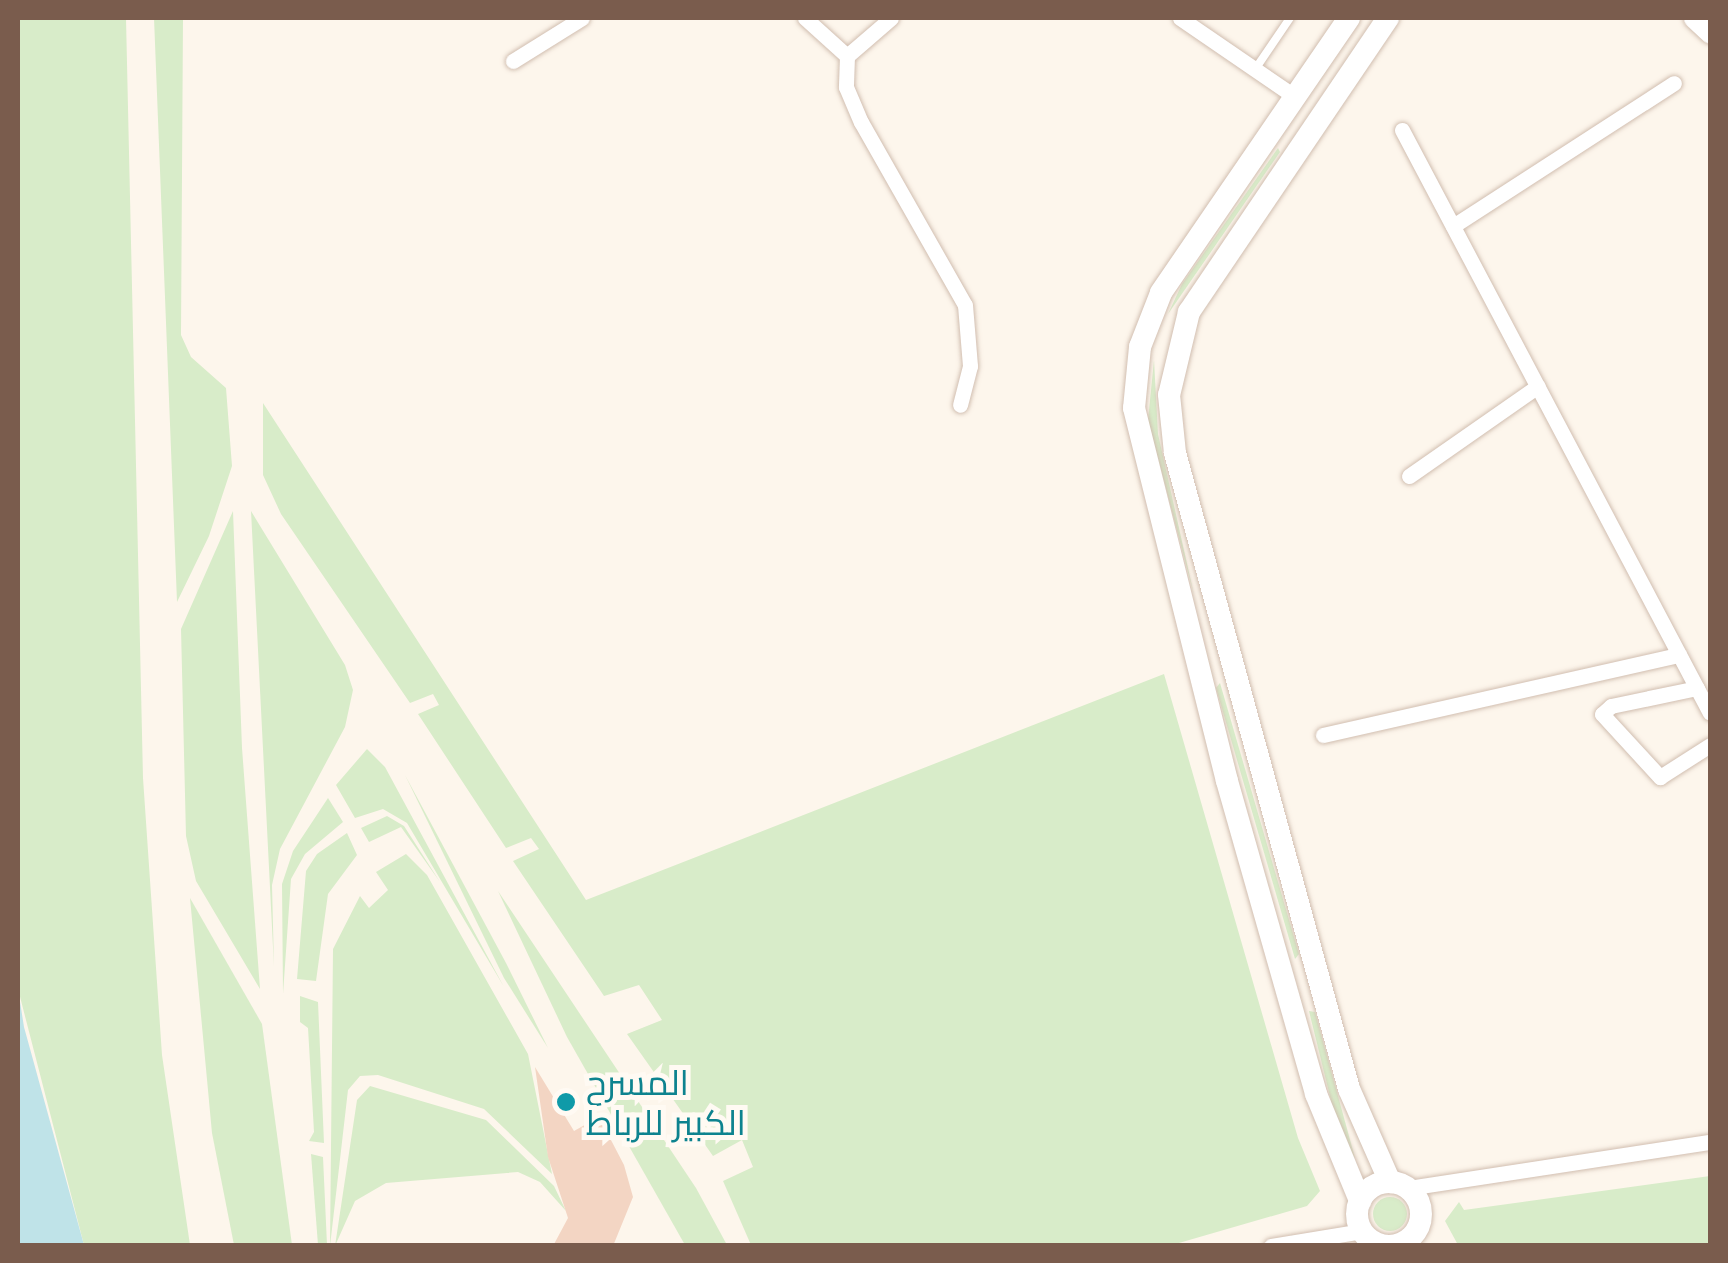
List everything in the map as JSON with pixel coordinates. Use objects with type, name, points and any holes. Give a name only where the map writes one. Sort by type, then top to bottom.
[{"type":"street","points":[[514,61],[582,18]]},
{"type":"street","points":[[804,18],[847,56]]},
{"type":"street","points":[[891,18],[847,56],[846,87],[861,122],[964,305],[970,366],[960,405]]},
{"type":"street","points":[[1180,18],[1294,96]]},
{"type":"street","points":[[1349,18],[1176,270],[1146,328],[1135,377],[1137,438],[1285,986],[1323,1120],[1374,1240]]},
{"type":"street","points":[[1388,18],[1203,290],[1179,336],[1170,424],[1356,1111],[1399,1185],[1419,1204],[1420,1222],[1432,1246]]},
{"type":"street","points":[[1695,18],[1710,32]]},
{"type":"street","points":[[1453,226],[1674,82]]},
{"type":"street","points":[[1402,130],[1710,714]]},
{"type":"street","points":[[1146,328],[1179,336]]},
{"type":"street","points":[[1408,476],[1538,386]]},
{"type":"street","points":[[1190,642],[1224,633]]},
{"type":"street","points":[[1323,735],[1680,655]]},
{"type":"street","points":[[1697,688],[1610,706],[1602,714],[1660,778],[1710,745]]},
{"type":"street","points":[[1285,986],[1319,978]]},
{"type":"street","points":[[1360,1202],[1374,1186],[1710,1142]]},
{"type":"street","points":[[1270,1246],[1374,1240],[1401,1243],[1420,1222]]},
{"type":"lane","points":[[1256,68],[1290,18]]},
{"type":"green space","points":[[20,18],[126,18],[143,778],[162,1055],[190,1245],[84,1245],[18,989]]},
{"type":"green space","points":[[154,18],[183,18],[181,335],[191,357],[226,388],[232,466],[209,536],[177,602]]},
{"type":"green space","points":[[1278,148],[1280,152],[1168,314],[1182,284]]},
{"type":"green space","points":[[1154,360],[1158,434],[1194,595],[1148,420]]},
{"type":"green space","points":[[263,403],[586,900],[1164,674],[1298,1138],[1320,1191],[1307,1206],[1172,1245],[751,1245],[723,1181],[753,1167],[742,1140],[713,1156],[627,1034],[662,1020],[639,985],[604,996],[513,861],[539,849],[531,838],[506,848],[418,714],[439,705],[433,694],[410,703],[281,514],[263,475]]},
{"type":"green space","points":[[233,511],[242,748],[260,989],[196,881],[186,836],[181,629]]},
{"type":"green space","points":[[251,511],[345,665],[353,690],[345,727],[280,849],[272,885],[274,967]]},
{"type":"green space","points":[[1220,683],[1299,954],[1295,959],[1216,688]]},
{"type":"green space","points":[[367,749],[385,767],[504,987],[407,823],[383,809],[355,818],[336,785]]},
{"type":"green space","points":[[405,775],[506,963],[548,1048],[504,978]]},
{"type":"green space","points":[[328,798],[343,822],[305,854],[291,879],[283,994],[282,884],[293,851]]},
{"type":"green space","points":[[387,816],[404,826],[440,882],[401,827],[369,842],[361,828]]},
{"type":"green space","points":[[347,833],[357,855],[328,894],[316,981],[297,979],[306,871],[317,854]]},
{"type":"green space","points":[[406,854],[427,875],[528,1054],[552,1174],[484,1109],[378,1075],[360,1076],[348,1090],[330,1246],[333,949],[360,896],[369,908],[388,890],[376,872]]},
{"type":"green space","points":[[498,891],[696,1188],[727,1245],[685,1245],[567,1037]]},
{"type":"green space","points":[[190,898],[262,1024],[292,1245],[234,1245],[212,1133]]},
{"type":"green space","points":[[300,996],[318,1002],[324,1143],[309,1141],[314,1132],[308,1028],[300,1022]]},
{"type":"green space","points":[[1309,1011],[1315,1012],[1355,1158],[1338,1129]]},
{"type":"green space","points":[[370,1086],[486,1120],[554,1186],[566,1211],[540,1182],[518,1172],[386,1183],[355,1201],[335,1246],[357,1100]]},
{"type":"green space","points":[[311,1154],[323,1157],[327,1245],[318,1245]]},
{"type":"green space","points":[[1710,1176],[1710,1245],[1458,1245],[1445,1221],[1459,1202],[1464,1210]]},
{"type":"green space","points":[[1390,1197],[1402,1202],[1407,1214],[1402,1226],[1390,1231],[1378,1226],[1373,1214],[1378,1202]]},
{"type":"water","points":[[18,989],[24,1027],[84,1245],[18,1245]]},
{"type":"building","name":"المسرح الكبير للرباط","points":[[535,1067],[574,1131],[599,1117],[624,1165],[633,1197],[613,1246],[553,1246],[568,1218],[548,1157]]},
{"type":"place","name":"المسرح الكبير للرباط","points":[[566,1102]]}]
